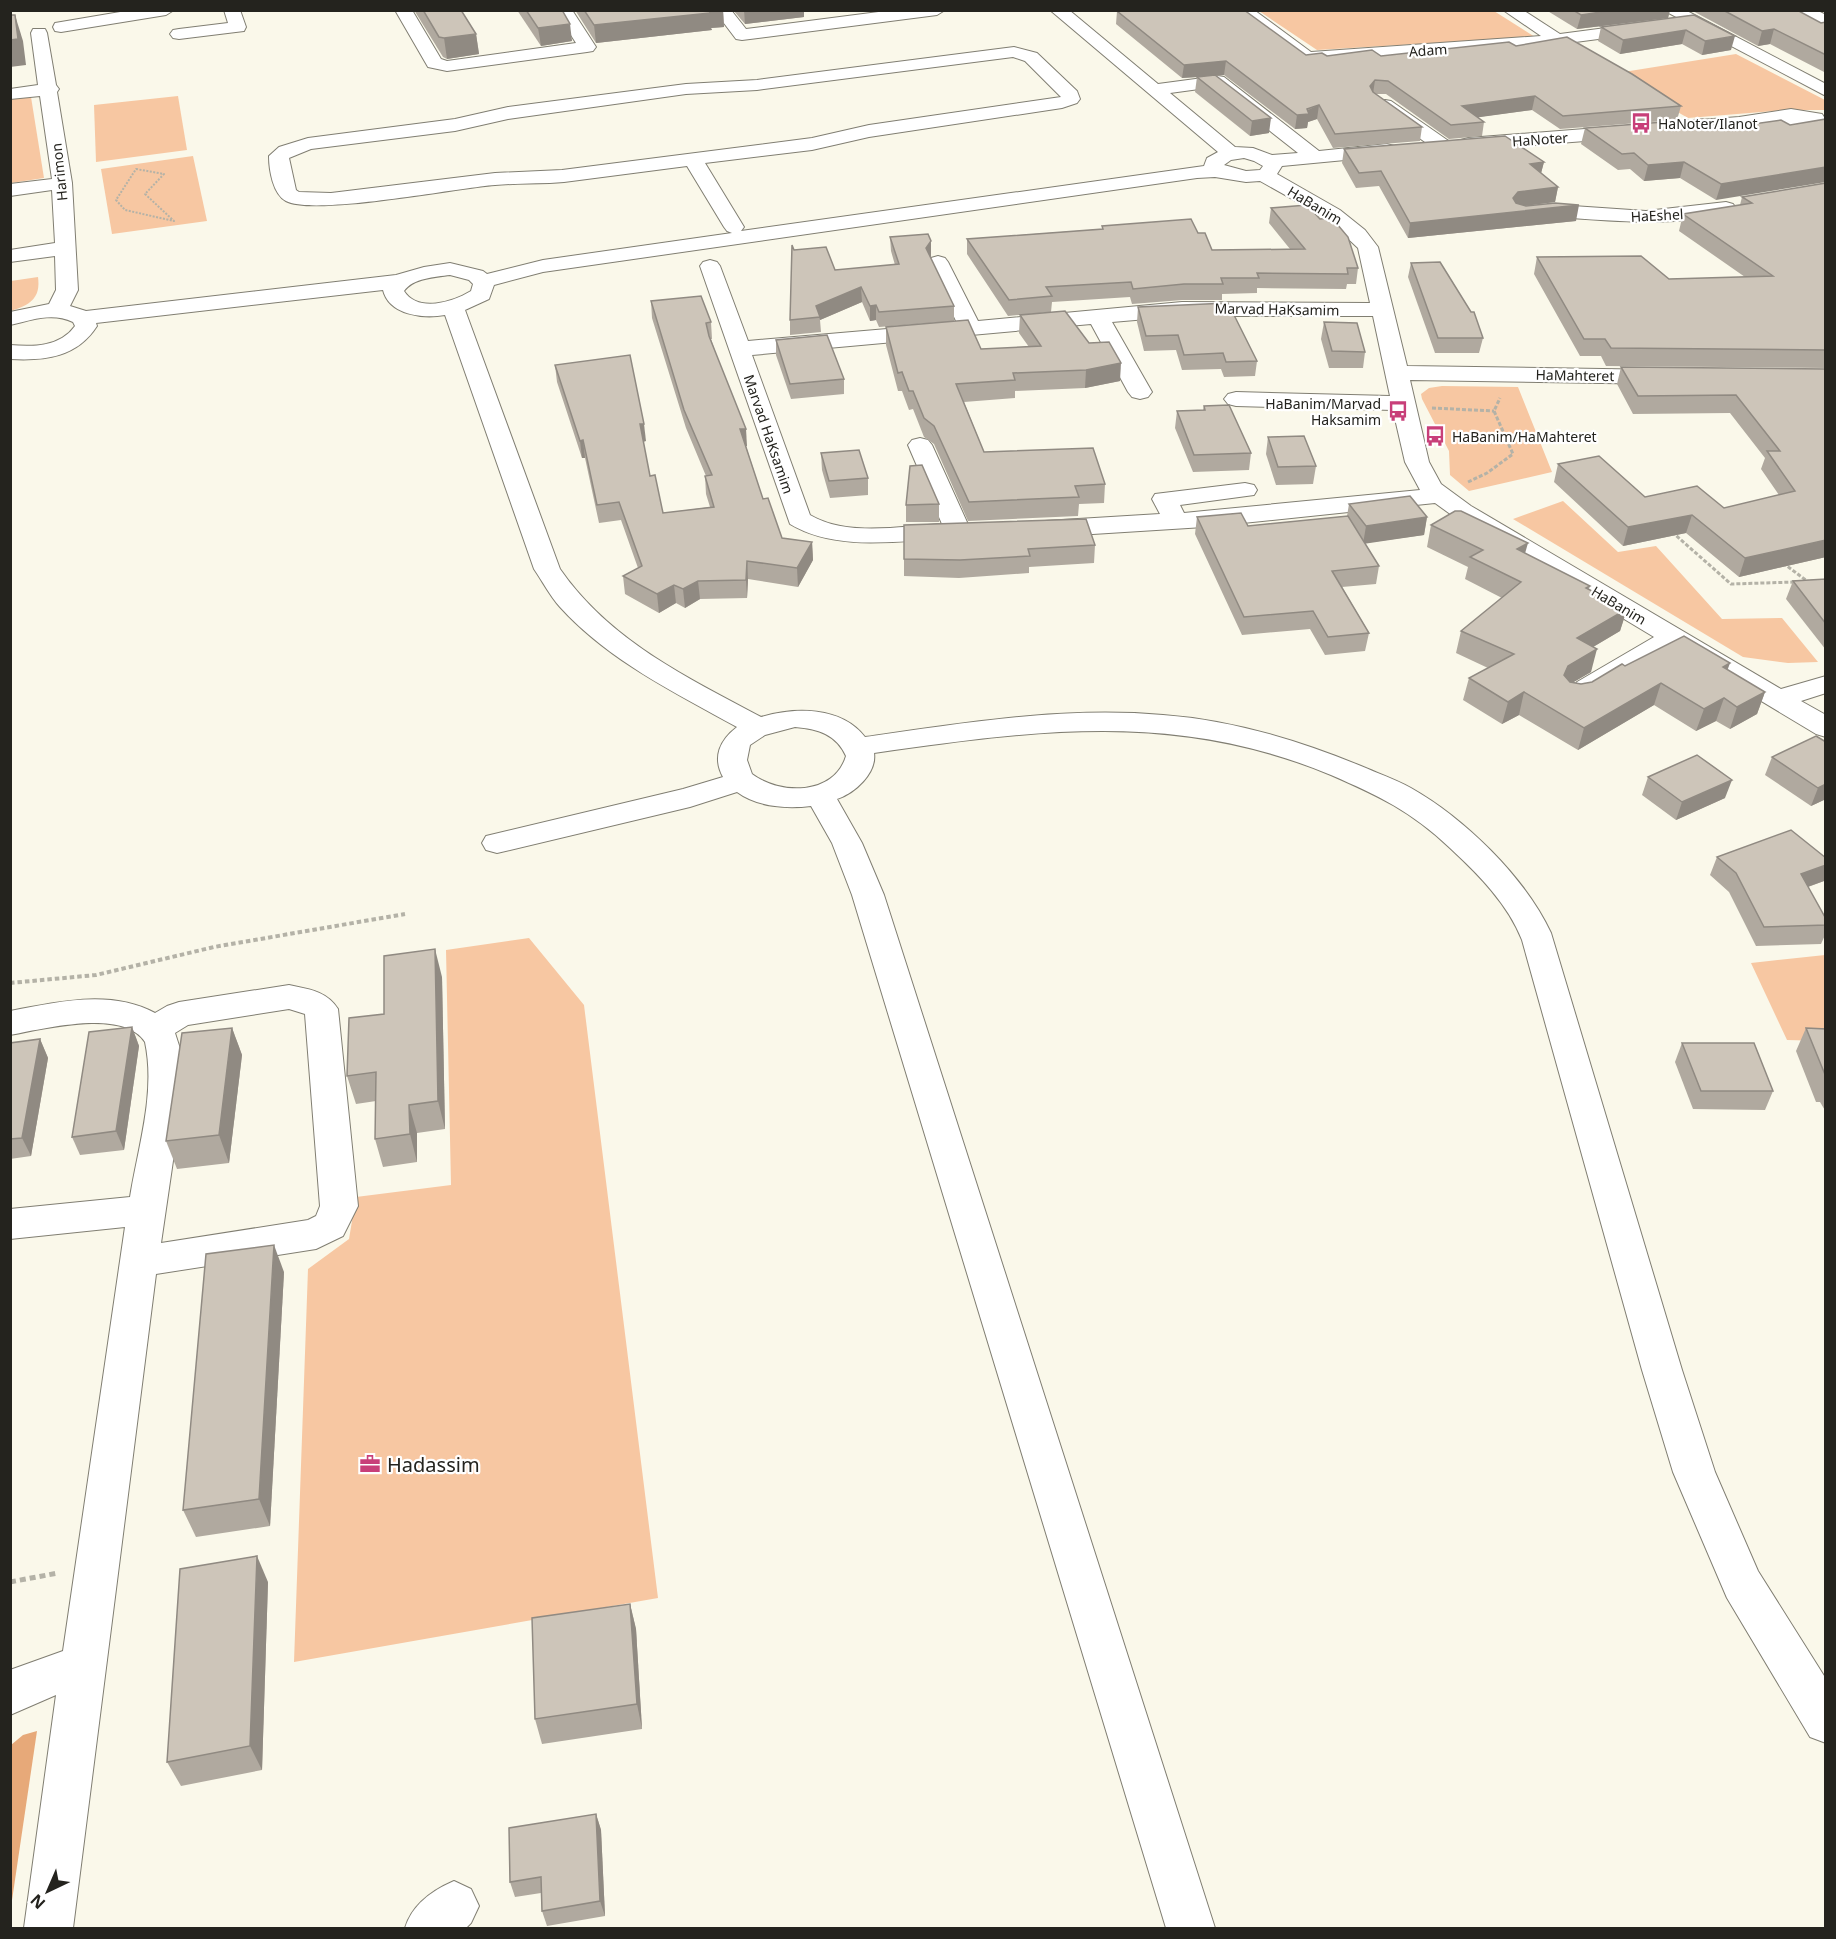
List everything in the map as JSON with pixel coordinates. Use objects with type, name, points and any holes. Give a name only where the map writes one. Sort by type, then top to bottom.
[{"type":"street","name":"Harimon","points":[[57,311],[67,290],[62,183],[44,23],[166,10]]},
{"type":"street","points":[[178,34],[238,27],[232,10]]},
{"type":"street","points":[[403,10],[434,63],[441,66],[587,47],[563,10]]},
{"type":"street","points":[[722,10],[742,35],[892,13],[937,10]]},
{"type":"street","points":[[1058,10],[1155,90],[1222,162]]},
{"type":"street","name":"Adam","points":[[1243,10],[1307,57],[1558,40],[1666,21]]},
{"type":"street","points":[[1511,10],[1558,40]]},
{"type":"street","points":[[1808,13],[1826,21]]},
{"type":"street","points":[[1666,21],[1692,22],[1826,91]]},
{"type":"street","points":[[1014,52],[1031,57],[1068,92],[1071,99],[1062,103],[869,131],[812,144],[693,160],[562,176],[495,179],[331,199],[295,198],[287,193],[279,166],[279,156],[286,151],[308,144],[455,125],[507,113],[686,88],[757,85],[1014,52]]},
{"type":"street","points":[[1155,90],[1218,81],[1314,156]]},
{"type":"street","points":[[10,94],[50,89]]},
{"type":"street","points":[[1379,100],[1443,146]]},
{"type":"street","points":[[1804,121],[1826,139]]},
{"type":"street","name":"HaNoter","points":[[1266,168],[1314,156],[1739,123],[1804,121]]},
{"type":"street","points":[[10,351],[22,353],[48,351],[64,346],[82,326],[162,321],[345,299],[399,288],[420,273],[434,270],[450,269],[476,277],[1257,156],[1266,168]]},
{"type":"street","points":[[693,160],[734,227]]},
{"type":"street","points":[[476,277],[566,252],[951,195],[1222,162]]},
{"type":"street","name":"HaBanim","points":[[1266,168],[1333,214],[1360,236],[1371,257],[1420,470],[1424,479],[1440,495],[1462,511],[1826,728]]},
{"type":"street","points":[[10,190],[62,183]]},
{"type":"street","name":"HaEshel","points":[[1522,213],[1552,210],[1611,216],[1663,217],[1743,205]]},
{"type":"street","points":[[10,256],[65,248]]},
{"type":"street","points":[[938,262],[971,328]]},
{"type":"street","points":[[710,266],[739,349]]},
{"type":"street","points":[[399,288],[407,305],[420,309],[453,307],[475,299],[481,294],[484,287],[476,277]]},
{"type":"street","points":[[453,307],[547,569],[572,605],[606,636],[645,663],[759,727]]},
{"type":"street","name":"Marvad HaKsamim","points":[[920,445],[970,531],[840,534],[816,530],[806,525],[799,519],[739,349],[1209,308],[1383,310]]},
{"type":"street","points":[[10,319],[36,312],[57,311],[74,313],[82,326]]},
{"type":"street","points":[[1098,316],[1140,392]]},
{"type":"street","name":"HaMahteret","points":[[1397,373],[1692,377]]},
{"type":"street","points":[[1236,399],[1405,405]]},
{"type":"street","points":[[1176,521],[1164,499],[1245,490]]},
{"type":"street","points":[[1024,530],[1176,521],[1440,495]]},
{"type":"street","points":[[1574,696],[1673,637]]},
{"type":"street","points":[[1778,699],[1826,684]]},
{"type":"street","points":[[795,718],[818,720],[837,726],[854,739],[857,747],[861,756],[855,772],[833,790],[820,795],[798,798],[774,796],[756,791],[741,781],[733,769],[732,755],[736,744],[748,732],[774,721],[795,718]]},
{"type":"street","points":[[857,747],[943,734],[1065,723],[1134,722],[1198,727],[1266,742],[1330,764],[1401,795],[1454,834],[1486,866],[1529,921],[1550,979],[1662,1370],[1694,1472],[1742,1584],[1826,1722]]},
{"type":"street","points":[[497,843],[690,797],[741,781]]},
{"type":"street","points":[[820,795],[847,843],[868,895],[1191,1929]]},
{"type":"street","points":[[140,1261],[316,1234],[330,1226],[339,1206],[321,1009],[309,1001],[289,997],[179,1014],[155,1030]]},
{"type":"street","points":[[10,1023],[69,1013],[107,1011],[129,1016],[155,1030],[164,1047],[168,1073],[48,1929]]},
{"type":"street","points":[[10,1224],[147,1210]]},
{"type":"street","points":[[10,1694],[21,1687],[84,1664]]},
{"type":"path","points":[[136,169],[164,174],[145,194],[174,221],[125,210],[116,200],[136,169]]},
{"type":"path","points":[[1494,411],[1504,393],[1498,374]]},
{"type":"path","points":[[1405,405],[1494,411]]},
{"type":"path","points":[[1440,495],[1487,473],[1513,453],[1494,411]]},
{"type":"path","points":[[1670,531],[1731,584],[1816,581]]},
{"type":"path","points":[[1781,561],[1807,581]]},
{"type":"path","points":[[10,983],[96,975],[214,947],[405,914]]},
{"type":"path","points":[[10,1582],[98,1567]]},
{"type":"shaded area","points":[[1259,11],[1494,11],[1535,37],[1317,50]]},
{"type":"shaded area","points":[[1736,54],[1825,100],[1825,110],[1787,110],[1688,118],[1611,74]]},
{"type":"shaded area","points":[[178,96],[187,150],[96,162],[94,105]]},
{"type":"shaded area","points":[[31,97],[44,178],[11,183],[10,99]]},
{"type":"shaded area","points":[[193,156],[207,221],[112,234],[101,169]]},
{"type":"shaded area","points":[[38,277],[36,296],[23,306],[11,311],[11,281]]},
{"type":"shaded area","points":[[1442,386],[1518,387],[1552,472],[1469,491],[1450,475],[1449,451],[1422,399],[1421,394],[1429,388]]},
{"type":"shaded area","points":[[1563,501],[1618,552],[1656,546],[1722,619],[1782,618],[1818,662],[1788,663],[1743,657],[1513,519]]},
{"type":"shaded area","points":[[529,938],[584,1005],[658,1598],[294,1662],[308,1269],[349,1239],[356,1197],[451,1185],[446,950]]},
{"type":"shaded area","points":[[1825,955],[1825,1041],[1787,1040],[1751,963]]},
{"type":"shaded area","points":[[37,1731],[11,1907],[11,1745],[23,1735]]},
{"type":"building","points":[[423,10],[461,10],[476,34],[439,37]]},
{"type":"building","points":[[526,10],[562,10],[570,24],[538,28]]},
{"type":"building","points":[[584,10],[711,10],[710,13],[594,25]]},
{"type":"building","points":[[1244,10],[1306,55],[1322,53],[1327,56],[1372,50],[1381,56],[1509,42],[1516,46],[1567,37],[1632,74],[1681,106],[1563,116],[1535,96],[1462,106],[1484,122],[1451,125],[1388,81],[1375,80],[1370,86],[1373,92],[1422,127],[1335,134],[1319,105],[1307,109],[1309,114],[1297,115],[1226,61],[1184,65],[1117,11]]},
{"type":"building","points":[[1573,10],[1614,10],[1581,15]]},
{"type":"building","points":[[1723,10],[1797,10],[1821,23],[1826,22],[1826,55],[1774,29],[1762,31]]},
{"type":"building","points":[[10,15],[15,15],[18,39],[10,40]]},
{"type":"building","points":[[1694,15],[1735,36],[1705,41],[1686,30],[1623,40],[1601,27]]},
{"type":"building","points":[[1215,75],[1271,118],[1252,121],[1197,77]]},
{"type":"building","points":[[1703,119],[1712,125],[1720,124],[1725,128],[1781,120],[1790,125],[1826,119],[1826,167],[1721,184],[1684,162],[1648,165],[1634,153],[1622,154],[1585,128]]},
{"type":"building","points":[[1505,136],[1544,162],[1530,164],[1558,187],[1518,192],[1513,198],[1516,203],[1526,206],[1555,203],[1579,205],[1410,223],[1381,171],[1359,173],[1344,149]]},
{"type":"building","points":[[1826,183],[1826,350],[1611,348],[1605,339],[1584,339],[1537,257],[1641,256],[1669,279],[1773,276],[1683,214],[1752,203],[1742,197]]},
{"type":"building","points":[[1307,205],[1320,219],[1332,218],[1348,237],[1358,268],[1347,268],[1348,274],[1257,273],[1259,278],[1221,278],[1223,284],[1184,284],[1133,289],[1131,282],[1046,287],[1052,296],[1009,300],[967,239],[1103,229],[1102,226],[1191,219],[1198,233],[1205,233],[1212,250],[1305,249],[1271,208]]},
{"type":"building","points":[[928,234],[931,241],[926,248],[954,306],[879,312],[876,305],[870,306],[861,287],[816,306],[820,317],[790,320],[792,245],[794,250],[826,247],[835,270],[899,264],[890,237]]},
{"type":"building","points":[[1440,262],[1471,312],[1474,312],[1483,338],[1438,338],[1411,263]]},
{"type":"building","points":[[701,296],[711,322],[706,323],[709,336],[746,429],[740,429],[763,499],[768,498],[782,538],[812,542],[797,568],[747,561],[746,580],[698,581],[683,589],[674,585],[657,594],[623,576],[642,566],[619,502],[597,505],[583,440],[580,441],[555,365],[630,355],[644,424],[640,424],[650,476],[655,475],[663,513],[714,507],[705,476],[712,475],[684,410],[651,301]]},
{"type":"building","points":[[1228,303],[1257,361],[1226,362],[1223,353],[1184,355],[1178,335],[1146,336],[1138,307]]},
{"type":"building","points":[[1065,311],[1089,343],[1109,342],[1121,363],[1086,370],[1013,373],[1015,380],[956,384],[984,452],[1093,448],[1105,484],[1075,486],[1079,497],[969,502],[934,426],[924,418],[913,391],[909,391],[902,372],[898,373],[886,327],[968,320],[981,349],[1041,346],[1020,315]]},
{"type":"building","points":[[1324,322],[1357,323],[1365,352],[1332,351]]},
{"type":"building","points":[[827,335],[844,379],[790,384],[776,340]]},
{"type":"building","points":[[1621,367],[1826,369],[1826,540],[1745,558],[1692,515],[1628,527],[1558,464],[1599,456],[1645,497],[1697,486],[1724,508],[1795,491],[1767,451],[1780,451],[1736,395],[1638,396]]},
{"type":"building","points":[[1229,405],[1251,453],[1194,455],[1177,411],[1205,410],[1204,406]]},
{"type":"building","points":[[1304,436],[1316,466],[1278,467],[1268,437]]},
{"type":"building","points":[[859,450],[868,478],[829,481],[821,453]]},
{"type":"building","points":[[922,465],[939,504],[906,505],[910,466]]},
{"type":"building","points":[[1410,496],[1427,517],[1366,526],[1349,504]]},
{"type":"building","points":[[1455,511],[1461,511],[1528,543],[1517,549],[1590,586],[1586,588],[1627,609],[1577,638],[1597,649],[1568,666],[1564,675],[1570,682],[1581,684],[1592,682],[1622,664],[1625,666],[1684,636],[1730,663],[1723,667],[1765,692],[1737,707],[1724,698],[1704,709],[1661,683],[1584,728],[1524,692],[1508,702],[1469,678],[1514,654],[1461,631],[1521,582],[1470,557],[1483,550],[1431,525]]},
{"type":"building","points":[[1241,513],[1248,526],[1348,516],[1379,566],[1332,571],[1369,633],[1328,637],[1313,611],[1244,617],[1197,517]]},
{"type":"building","points":[[1086,519],[1095,545],[1028,549],[1030,556],[960,560],[904,559],[904,525]]},
{"type":"building","points":[[1826,579],[1826,624],[1793,581]]},
{"type":"building","points":[[1816,736],[1826,742],[1826,784],[1818,788],[1772,757]]},
{"type":"building","points":[[1697,755],[1732,780],[1682,802],[1648,777]]},
{"type":"building","points":[[1791,830],[1826,858],[1826,865],[1801,874],[1826,919],[1826,925],[1764,927],[1736,873],[1717,857]]},
{"type":"building","points":[[435,949],[438,1101],[409,1105],[410,1134],[375,1139],[376,1072],[347,1076],[349,1018],[384,1014],[384,956]]},
{"type":"building","points":[[132,1027],[116,1131],[72,1137],[89,1032]]},
{"type":"building","points":[[232,1028],[219,1135],[166,1141],[182,1033]]},
{"type":"building","points":[[1806,1028],[1826,1029],[1826,1077]]},
{"type":"building","points":[[40,1039],[22,1138],[10,1139],[10,1043]]},
{"type":"building","points":[[1682,1043],[1754,1043],[1773,1091],[1701,1091]]},
{"type":"building","points":[[274,1245],[259,1499],[183,1510],[206,1254]]},
{"type":"building","points":[[257,1556],[250,1746],[167,1762],[180,1569]]},
{"type":"building","points":[[630,1604],[637,1704],[535,1719],[532,1618]]},
{"type":"building","points":[[596,1814],[600,1901],[542,1911],[541,1877],[510,1882],[509,1828]]},
{"type":"place","name":"HaNoter/Ilanot","points":[[1641,123]]},
{"type":"place","name":"HaBanim/Marvad Haksamim","points":[[1398,411]]},
{"type":"place","name":"HaBanim/HaMahteret","points":[[1435,436]]},
{"type":"place","name":"Hadassim","points":[[370,1464]]}]
